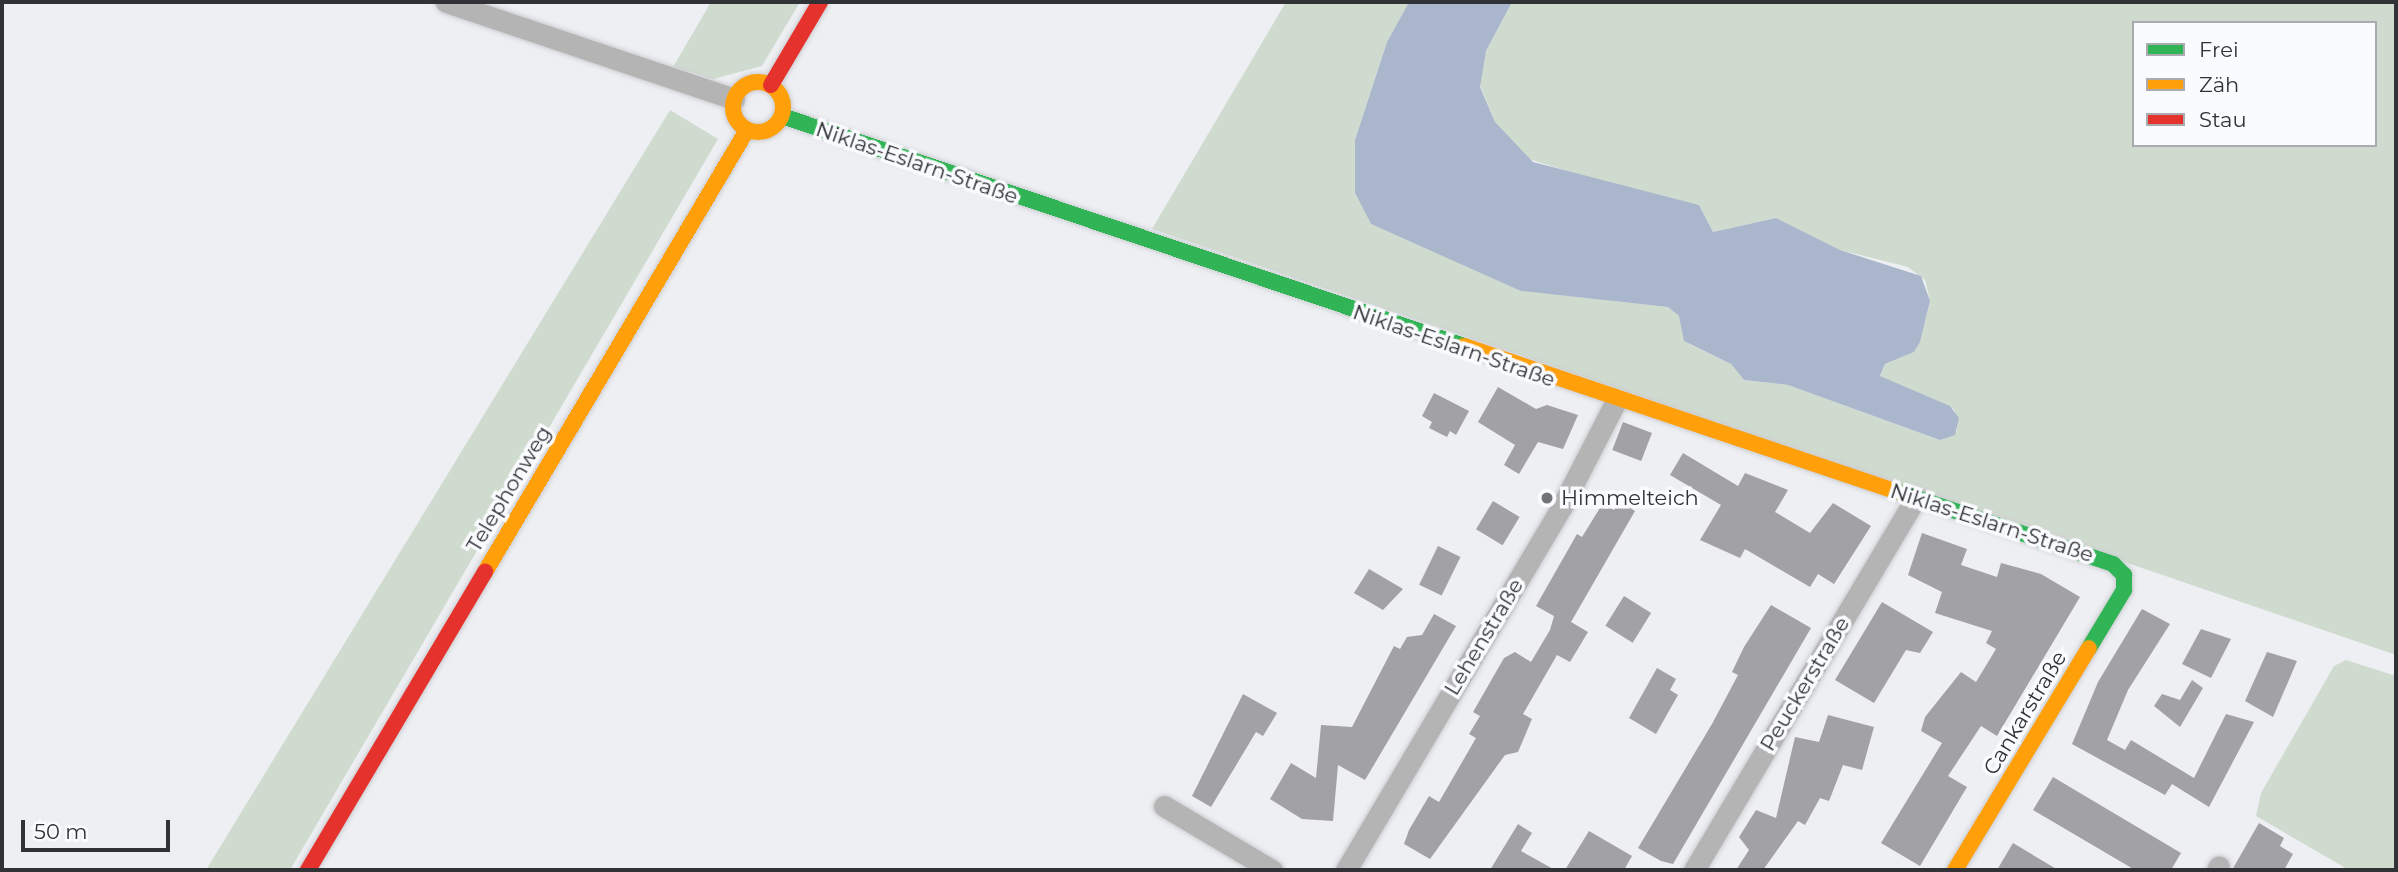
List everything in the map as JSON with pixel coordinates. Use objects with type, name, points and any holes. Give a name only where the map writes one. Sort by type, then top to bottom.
[{"type":"street","points":[[446,2],[734,99]]},
{"type":"street","points":[[771,85],[820,2]]},
{"type":"street","points":[[753,82],[771,85],[782,99],[782,116],[763,132],[747,130],[735,117],[734,99],[753,82]]},
{"type":"street","name":"Niklas-Eslarn-Straße","points":[[782,116],[1616,401],[2113,564],[2124,575]]},
{"type":"street","name":"Telephonweg","points":[[308,870],[747,130]]},
{"type":"street","name":"Lehenstraße","points":[[1346,870],[1562,506],[1616,401]]},
{"type":"street","name":"Peuckerstraße","points":[[1694,870],[1916,498]]},
{"type":"street","name":"Cankarstraße","points":[[1955,870],[2123,590],[2124,575]]},
{"type":"street","points":[[1164,806],[1272,870]]},
{"type":"shaded area","points":[[711,2],[800,2],[762,66],[713,79],[673,67]]},
{"type":"shaded area","points":[[1286,2],[1409,2],[1387,42],[1355,140],[1355,193],[1371,224],[1524,291],[1668,307],[1679,316],[1689,344],[1731,364],[1744,380],[1788,385],[1940,440],[1957,431],[1954,409],[1880,377],[1885,364],[1914,352],[1920,342],[1930,301],[1925,280],[1908,267],[1840,250],[1776,218],[1713,232],[1699,205],[1642,195],[1526,158],[1495,122],[1479,83],[1486,51],[1512,2],[2396,2],[2396,655],[1152,229]]},
{"type":"shaded area","points":[[670,110],[718,139],[290,870],[206,870]]},
{"type":"shaded area","points":[[2346,660],[2396,676],[2396,870],[2349,870],[2256,816],[2261,793],[2334,666]]},
{"type":"water","points":[[1409,2],[1512,2],[1486,51],[1480,87],[1495,122],[1533,162],[1699,205],[1713,232],[1776,218],[1840,250],[1921,276],[1930,301],[1920,342],[1914,352],[1885,364],[1880,376],[1950,406],[1959,418],[1955,435],[1940,440],[1788,385],[1744,380],[1731,364],[1684,341],[1679,316],[1668,307],[1521,291],[1371,224],[1355,193],[1355,140],[1387,42]]},
{"type":"building","points":[[1498,387],[1536,409],[1547,405],[1578,415],[1563,449],[1538,442],[1519,474],[1504,465],[1515,445],[1478,422]]},
{"type":"building","points":[[1434,393],[1469,411],[1456,435],[1450,431],[1447,437],[1429,428],[1432,422],[1422,416]]},
{"type":"building","points":[[1623,422],[1652,433],[1641,461],[1612,450]]},
{"type":"building","points":[[1683,453],[1738,486],[1745,473],[1788,490],[1775,512],[1810,533],[1833,503],[1871,526],[1834,584],[1818,574],[1810,587],[1745,549],[1740,558],[1700,540],[1721,505],[1670,475]]},
{"type":"building","points":[[1493,501],[1520,517],[1503,545],[1476,529]]},
{"type":"building","points":[[1619,501],[1635,511],[1571,622],[1588,632],[1570,662],[1557,655],[1523,714],[1532,719],[1518,752],[1505,755],[1430,859],[1404,844],[1409,830],[1429,796],[1439,802],[1476,738],[1469,734],[1480,716],[1473,712],[1504,658],[1515,652],[1531,662],[1550,630],[1554,616],[1536,606],[1577,534],[1582,537],[1603,503],[1614,510]]},
{"type":"building","points":[[1922,533],[1967,549],[1961,565],[1997,577],[2001,563],[2041,574],[2080,597],[1997,736],[1981,726],[1948,776],[1967,787],[1920,866],[1881,843],[1942,743],[1921,731],[1925,717],[1961,672],[1976,682],[1996,649],[1986,643],[1992,631],[1935,613],[1942,592],[1908,575]]},
{"type":"building","points":[[1438,546],[1460,557],[1442,596],[1419,585]]},
{"type":"building","points":[[1369,569],[1403,589],[1383,610],[1354,593]]},
{"type":"building","points":[[1624,596],[1651,613],[1633,643],[1605,626]]},
{"type":"building","points":[[1882,602],[1933,632],[1920,653],[1906,650],[1874,703],[1835,680]]},
{"type":"building","points":[[1771,605],[1811,628],[1673,864],[1661,861],[1638,848],[1712,724],[1738,675],[1732,672],[1744,647]]},
{"type":"building","points":[[2142,609],[2170,624],[2128,690],[2107,740],[2125,750],[2131,740],[2194,778],[2226,714],[2254,722],[2209,807],[2172,784],[2165,795],[2072,744],[2098,682]]},
{"type":"building","points":[[1434,614],[1456,626],[1365,780],[1338,765],[1333,821],[1302,819],[1270,799],[1291,763],[1316,778],[1321,725],[1352,727],[1394,646],[1400,649],[1407,637],[1422,635]]},
{"type":"building","points":[[2201,629],[2231,639],[2211,678],[2182,664]]},
{"type":"building","points":[[2267,652],[2297,661],[2273,717],[2245,701]]},
{"type":"building","points":[[1657,668],[1676,679],[1670,690],[1678,695],[1656,734],[1629,718]]},
{"type":"building","points":[[2192,680],[2203,688],[2180,727],[2154,706],[2162,694],[2180,700]]},
{"type":"building","points":[[1243,694],[1277,713],[1263,736],[1256,732],[1211,807],[1192,796]]},
{"type":"building","points":[[1828,715],[1874,727],[1862,770],[1843,765],[1829,801],[1820,798],[1805,825],[1798,821],[1763,870],[1736,870],[1749,850],[1739,837],[1756,810],[1776,818],[1795,737],[1819,742]]},
{"type":"building","points":[[2053,777],[2181,853],[2171,870],[2135,870],[2033,810]]},
{"type":"building","points":[[2259,823],[2284,838],[2280,846],[2293,854],[2284,870],[2232,870]]},
{"type":"building","points":[[1518,824],[1532,833],[1521,851],[1555,870],[1490,870]]},
{"type":"building","points":[[1589,831],[1632,856],[1624,870],[1565,870]]},
{"type":"building","points":[[2013,843],[2058,870],[1997,870]]},
{"type":"traffic: fast","points":[[782,116],[1464,346]]},
{"type":"traffic: fast","points":[[1896,491],[2113,564],[2124,575],[2124,590],[2089,648]]},
{"type":"traffic: slow","points":[[758,82],[776,89],[783,107],[776,125],[758,132],[740,125],[733,107],[740,89],[758,82]]},
{"type":"traffic: slow","points":[[485,572],[747,130]]},
{"type":"traffic: slow","points":[[1464,346],[1896,491]]},
{"type":"traffic: slow","points":[[1955,870],[2089,648]]},
{"type":"traffic: jam","points":[[771,85],[820,2]]},
{"type":"traffic: jam","points":[[308,870],[485,572]]},
{"type":"place","name":"Himmelteich","points":[[1547,498]]}]
